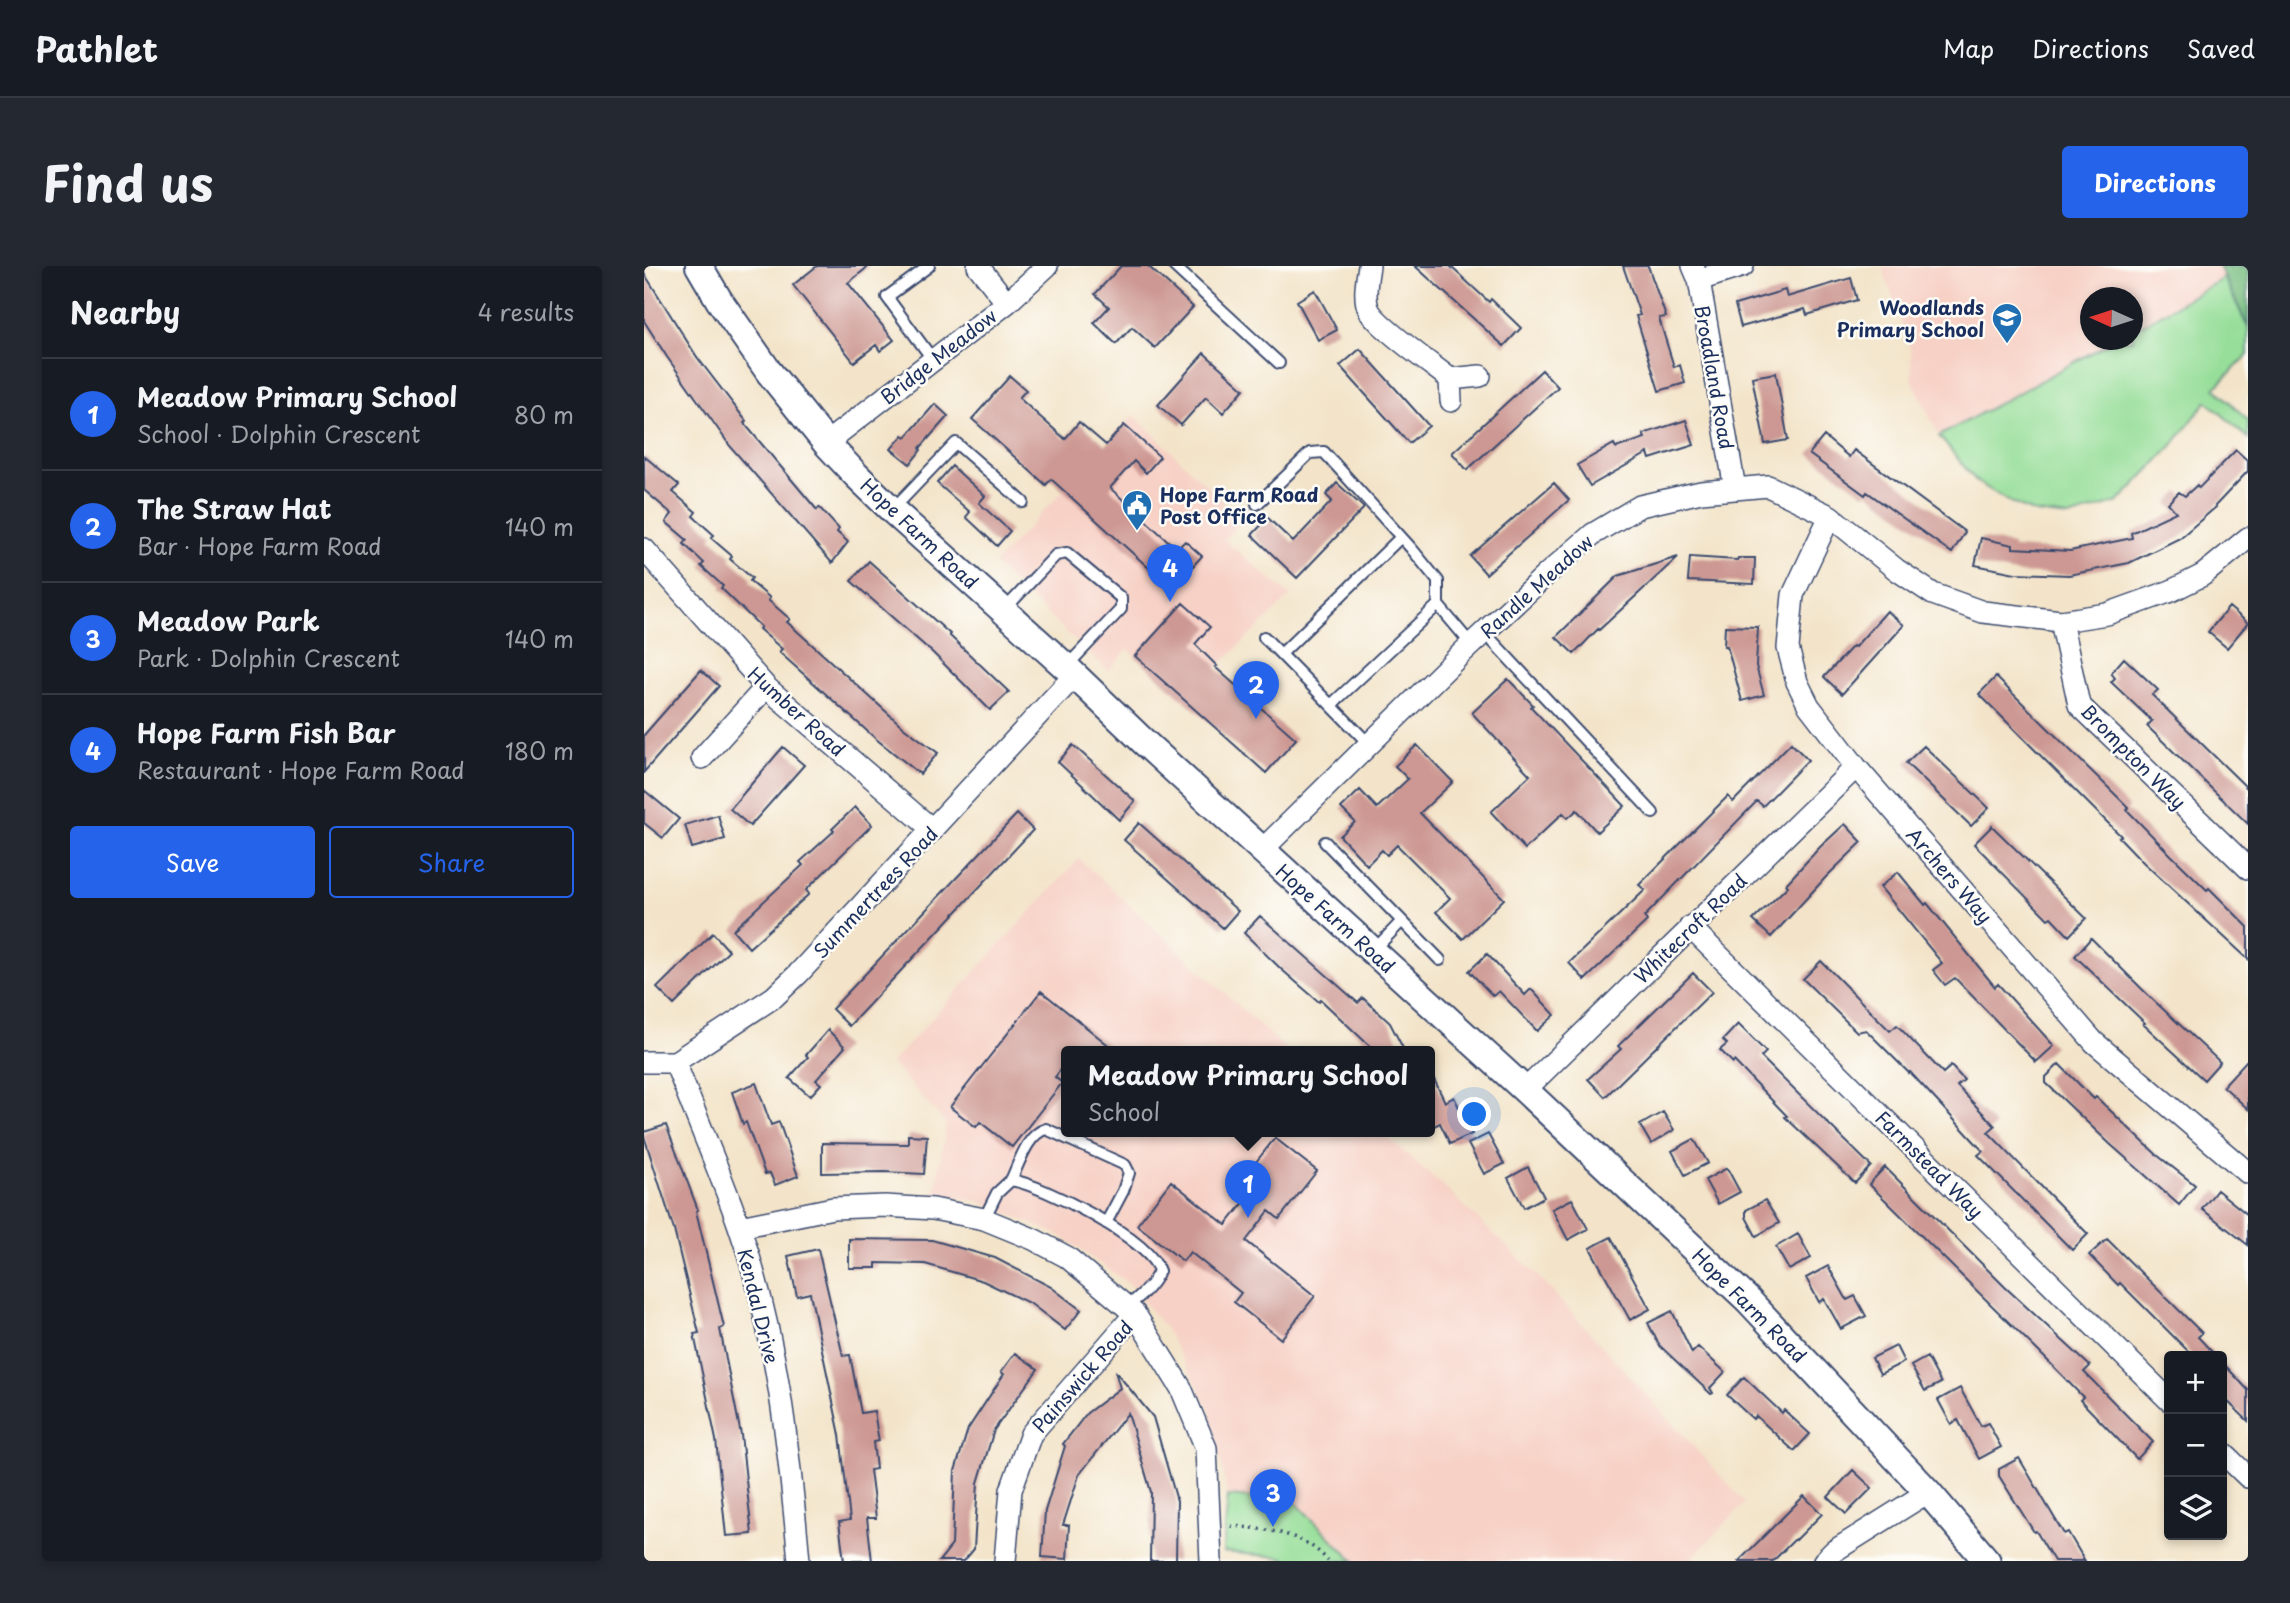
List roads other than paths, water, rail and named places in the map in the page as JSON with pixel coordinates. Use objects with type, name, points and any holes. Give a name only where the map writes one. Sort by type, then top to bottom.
[{"type":"street","name":"Hope Farm Road","points":[[699,266],[769,372],[826,443],[892,510],[1071,671],[1145,743],[1525,1090],[1748,1300],[1928,1492],[1987,1561]]},
{"type":"street","points":[[978,266],[1007,303]]},
{"type":"street","name":"Bridge Meadow","points":[[826,443],[1007,303],[1047,266]]},
{"type":"street","points":[[1369,266],[1366,291],[1368,310],[1380,323],[1450,379],[1480,376]]},
{"type":"street","points":[[1696,273],[1742,266]]},
{"type":"street","name":"Broadland Road","points":[[1696,273],[1735,489]]},
{"type":"street","points":[[1450,379],[1451,401]]},
{"type":"street","name":"Randle Meadow","points":[[1262,850],[1478,638],[1592,534],[1640,506],[1701,492],[1768,486],[1830,516],[1897,570],[1933,594],[1983,612],[2061,621],[2108,614],[2171,591],[2203,575],[2248,538]]},
{"type":"street","name":"Archers Way","points":[[1830,516],[1793,595],[1788,648],[1797,682],[1810,706],[1856,767],[2094,1042],[2248,1173]]},
{"type":"street","name":"Humber Road","points":[[644,549],[766,687],[933,830]]},
{"type":"street","name":"Brompton Way","points":[[2061,621],[2079,705],[2248,867]]},
{"type":"street","name":"Summertrees Road","points":[[675,1062],[774,997],[799,974],[933,830],[1071,671]]},
{"type":"street","points":[[702,758],[766,687]]},
{"type":"street","name":"Whitecroft Road","points":[[1525,1090],[1856,767]]},
{"type":"street","name":"Farmstead Way","points":[[1690,928],[2164,1395]]},
{"type":"street","points":[[644,1062],[675,1062]]},
{"type":"street","name":"Kendal Drive","points":[[675,1062],[740,1227],[761,1303],[786,1426],[799,1561]]},
{"type":"street","points":[[740,1227],[833,1208],[885,1206],[933,1209],[984,1219],[1033,1239],[1067,1257],[1131,1310],[1181,1388],[1206,1448],[1211,1561]]},
{"type":"street","name":"Painswick Road","points":[[1005,1561],[1011,1490],[1031,1434],[1131,1310]]},
{"type":"street","points":[[2227,1457],[2248,1478]]},
{"type":"street","points":[[1824,1561],[1834,1551],[1928,1492]]},
{"type":"lane","points":[[929,266],[887,297],[933,360]]},
{"type":"lane","points":[[1174,266],[1279,363]]},
{"type":"lane","points":[[892,510],[957,443],[1023,502]]},
{"type":"lane","points":[[1257,504],[1310,453],[1324,452],[1438,581],[1438,605],[1331,705]]},
{"type":"lane","points":[[1281,654],[1400,538]]},
{"type":"lane","points":[[1004,611],[1056,555],[1067,553],[1121,598],[1121,609],[1071,671]]},
{"type":"lane","points":[[1438,605],[1478,638],[1653,813]]},
{"type":"lane","points":[[1264,637],[1369,744]]},
{"type":"lane","points":[[1325,842],[1440,960]]},
{"type":"lane","points":[[1373,951],[1401,922]]},
{"type":"lane","points":[[984,1219],[997,1193],[1011,1180],[1038,1131],[1046,1129],[1061,1136]]},
{"type":"lane","points":[[1064,1137],[1125,1165],[1129,1173],[1106,1223]]},
{"type":"lane","points":[[1011,1180],[1093,1214],[1141,1246],[1157,1264],[1159,1271],[1131,1310]]},
{"type":"place","name":"Woodlands Primary School","points":[[2007,345]]},
{"type":"place","name":"Hope Farm Road Post Office","points":[[1137,532]]},
{"type":"place","name":"Hope Farm Fish Bar","points":[[1170,602]]},
{"type":"place","name":"The Straw Hat","points":[[1256,719]]},
{"type":"place","name":"Meadow Primary School","points":[[1248,1218]]},
{"type":"place","name":"Meadow Park","points":[[1273,1527]]}]
